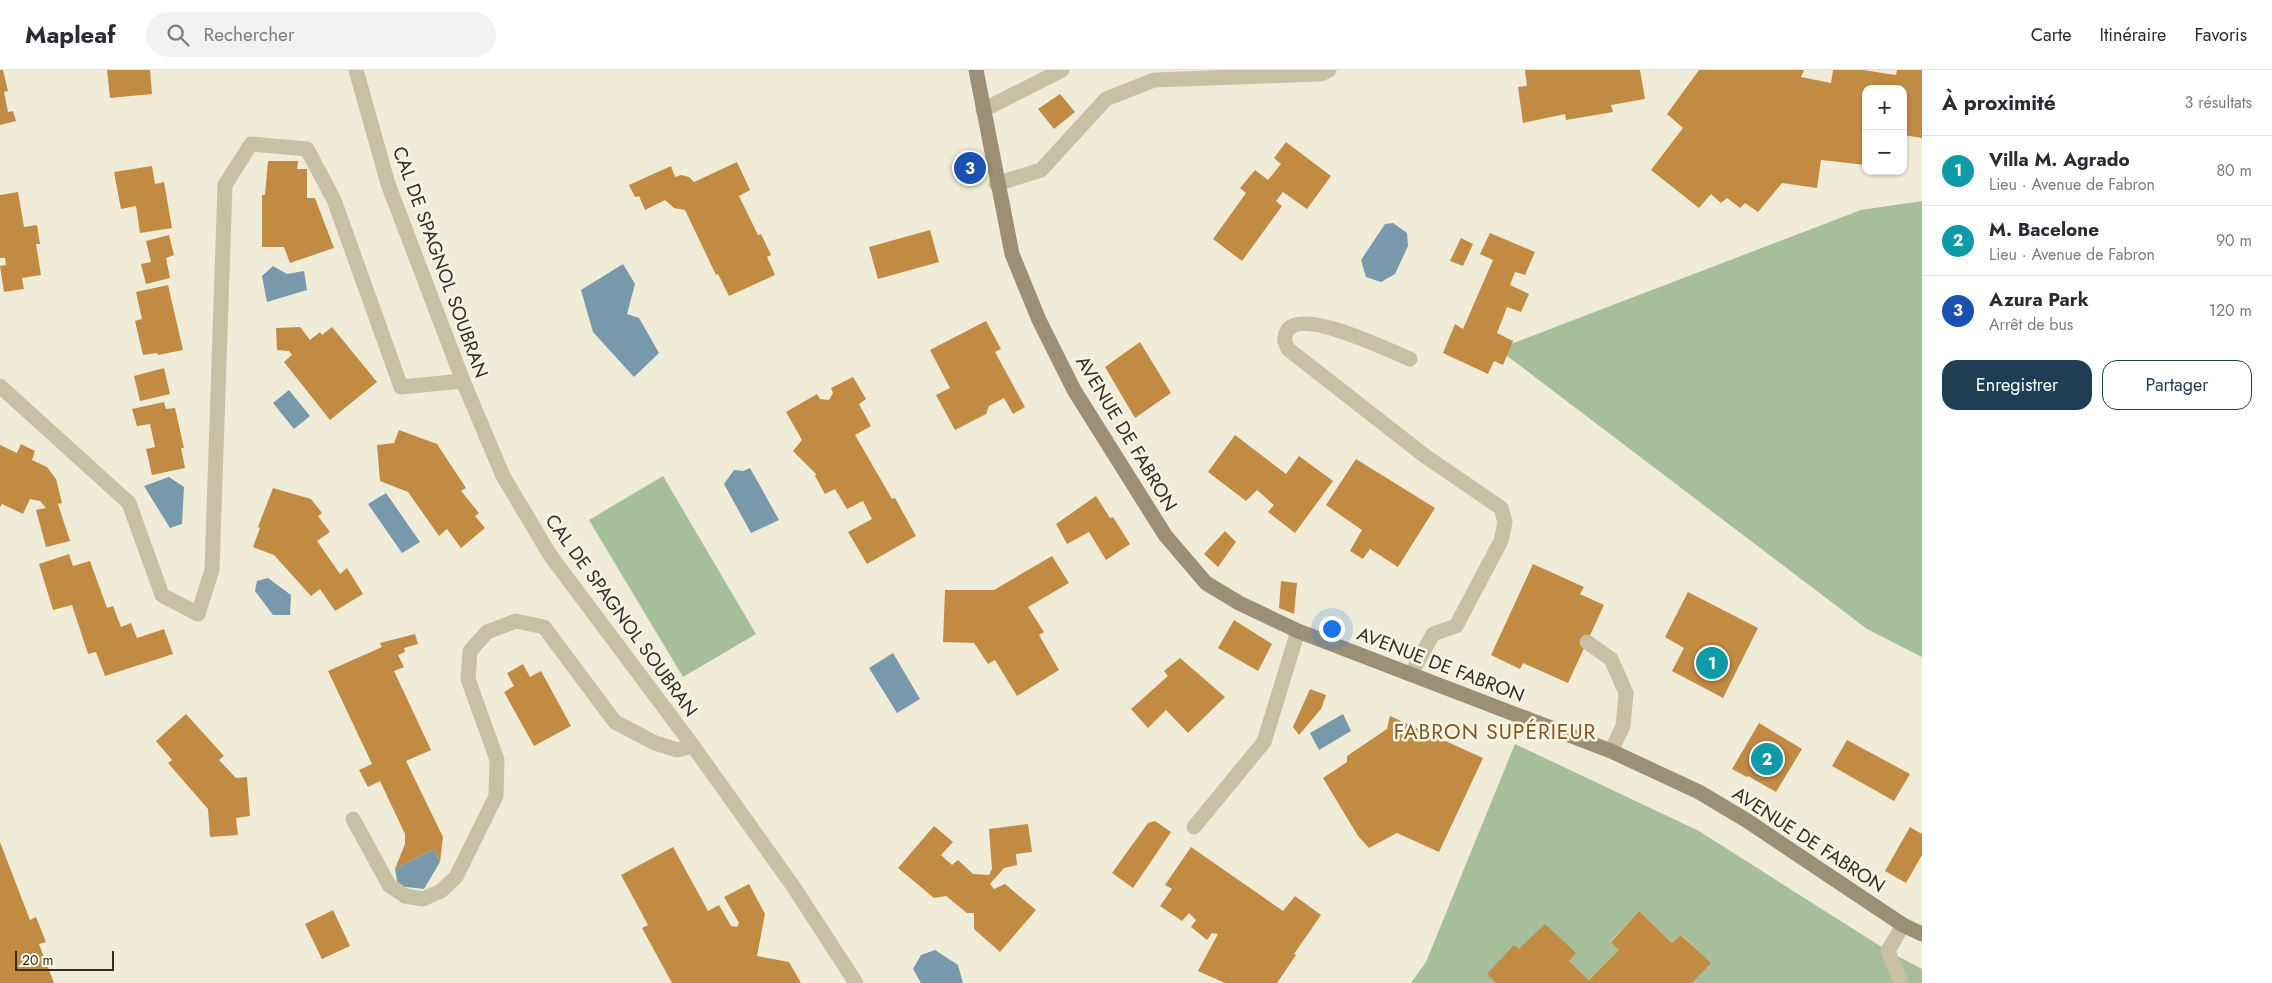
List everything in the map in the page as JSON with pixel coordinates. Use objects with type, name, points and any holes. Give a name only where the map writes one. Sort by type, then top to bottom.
[{"type":"street","name":"CAL DE SPAGNOL SOUBRAN","points":[[356,70],[388,184],[463,381],[502,476],[550,555],[693,746],[794,886],[856,983]]},
{"type":"street","name":"AVENUE DE FABRON","points":[[976,70],[996,184],[1012,254],[1039,320],[1074,390],[1165,535],[1206,583],[1239,604],[1298,630],[1612,751],[1699,792],[1746,820],[1903,925],[1922,934]]},
{"type":"street","points":[[983,110],[1062,70]]},
{"type":"street","points":[[996,184],[1041,170],[1106,99],[1154,80],[1321,74],[1329,70]]},
{"type":"street","points":[[0,386],[129,503],[162,595],[198,614],[212,570],[225,186],[251,144],[307,149],[334,200],[401,387],[463,381]]},
{"type":"street","points":[[1410,359],[1321,324],[1298,323],[1290,327],[1285,333],[1284,342],[1288,349],[1425,456],[1501,508],[1505,522],[1501,541],[1456,626],[1433,634],[1410,674]]},
{"type":"street","points":[[353,819],[389,885],[405,896],[423,898],[441,891],[456,877],[496,796],[496,760],[468,678],[470,651],[487,632],[516,621],[544,627],[615,722],[655,743],[677,750],[693,746]]},
{"type":"street","points":[[1194,827],[1264,742],[1298,630]]},
{"type":"street","points":[[1587,642],[1612,659],[1626,693],[1623,726],[1612,751]]},
{"type":"street","points":[[1901,983],[1888,952],[1903,925]]},
{"type":"green space","points":[[1922,201],[1922,657],[1867,629],[1498,349],[1861,210]]},
{"type":"green space","points":[[663,476],[756,634],[683,677],[589,520]]},
{"type":"green space","points":[[1515,744],[1699,831],[1888,951],[1922,969],[1922,983],[1692,983],[1710,963],[1682,935],[1672,943],[1639,911],[1611,941],[1619,950],[1589,980],[1569,961],[1519,949],[1514,945],[1496,983],[1411,983],[1426,962]]},
{"type":"water","points":[[1393,223],[1407,233],[1408,246],[1395,274],[1381,282],[1366,277],[1361,260],[1385,224]]},
{"type":"water","points":[[623,264],[635,284],[627,314],[639,318],[659,353],[634,377],[593,332],[581,290]]},
{"type":"water","points":[[273,266],[287,274],[304,271],[307,290],[267,302],[262,276]]},
{"type":"water","points":[[289,390],[310,416],[294,429],[273,403]]},
{"type":"water","points":[[750,468],[779,520],[751,533],[724,484],[734,470],[743,471]]},
{"type":"water","points":[[169,477],[184,487],[182,524],[170,528],[144,486]]},
{"type":"water","points":[[386,493],[420,542],[402,553],[368,504]]},
{"type":"water","points":[[268,578],[291,595],[290,615],[273,615],[255,591],[257,581]]},
{"type":"water","points":[[893,653],[920,699],[897,713],[869,668]]},
{"type":"water","points":[[1343,714],[1351,731],[1319,750],[1310,733]]},
{"type":"water","points":[[434,849],[440,862],[424,889],[398,886],[395,869]]},
{"type":"water","points":[[935,950],[958,965],[963,983],[921,983],[913,969],[921,955]]},
{"type":"building","points":[[0,70],[3,70],[8,91],[4,92],[8,112],[13,111],[16,121],[0,125]]},
{"type":"building","points":[[107,70],[150,70],[152,94],[110,98]]},
{"type":"building","points":[[1525,70],[1640,70],[1645,99],[1611,105],[1613,112],[1566,120],[1565,114],[1523,123],[1518,87],[1527,86]]},
{"type":"building","points":[[1699,70],[1804,70],[1801,77],[1831,83],[1833,70],[1863,70],[1896,75],[1897,70],[1922,70],[1922,138],[1907,136],[1907,85],[1862,85],[1862,165],[1821,160],[1817,188],[1782,183],[1758,212],[1745,203],[1740,208],[1727,198],[1721,203],[1711,194],[1699,208],[1651,170],[1683,128],[1667,114]]},
{"type":"building","points":[[1060,94],[1075,112],[1054,129],[1038,109]]},
{"type":"building","points":[[1286,142],[1331,176],[1307,209],[1283,192],[1276,201],[1282,206],[1242,261],[1213,239],[1246,193],[1240,188],[1255,170],[1268,180],[1281,164],[1274,158]]},
{"type":"building","points":[[268,161],[298,161],[297,169],[307,169],[307,198],[315,198],[334,248],[290,263],[284,247],[262,247],[262,195],[265,195]]},
{"type":"building","points":[[737,162],[750,190],[739,196],[758,235],[761,234],[771,255],[767,257],[775,275],[729,296],[718,274],[716,275],[685,210],[674,208],[665,200],[645,210],[639,196],[635,197],[629,185],[671,166],[675,177],[681,175],[689,177],[694,182]]},
{"type":"building","points":[[152,166],[155,184],[164,182],[172,228],[140,233],[136,206],[121,209],[114,172]]},
{"type":"building","points":[[18,192],[24,227],[37,225],[40,244],[36,244],[41,275],[22,278],[24,289],[4,292],[0,266],[6,265],[5,258],[0,258],[0,195]]},
{"type":"building","points":[[930,230],[939,262],[878,279],[869,247]]},
{"type":"building","points":[[1490,233],[1535,252],[1525,275],[1515,272],[1510,285],[1529,294],[1521,312],[1507,307],[1497,333],[1513,341],[1503,365],[1494,361],[1488,374],[1443,353],[1455,324],[1463,329],[1493,260],[1480,254]]},
{"type":"building","points":[[169,235],[174,255],[166,258],[170,278],[146,284],[141,264],[151,262],[146,241]]},
{"type":"building","points":[[1461,238],[1473,244],[1463,266],[1450,261]]},
{"type":"building","points":[[168,285],[183,350],[158,355],[157,353],[143,355],[135,321],[142,319],[136,292]]},
{"type":"building","points":[[986,321],[1001,349],[995,352],[1025,407],[1013,414],[1004,398],[989,406],[986,414],[955,430],[936,395],[950,388],[930,350]]},
{"type":"building","points":[[300,327],[310,340],[320,332],[322,335],[332,327],[377,382],[330,420],[284,362],[292,355],[289,351],[277,350],[276,328]]},
{"type":"building","points":[[1140,342],[1171,393],[1135,418],[1105,367]]},
{"type":"building","points":[[164,368],[170,394],[140,401],[134,376]]},
{"type":"building","points":[[853,377],[866,399],[859,404],[871,426],[855,435],[892,499],[895,498],[916,536],[867,564],[848,532],[872,519],[863,501],[847,509],[835,489],[825,494],[815,476],[816,474],[793,451],[802,440],[786,412],[817,394],[820,399],[829,400],[833,393],[831,388]]},
{"type":"building","points":[[164,402],[166,409],[175,408],[184,448],[181,448],[185,468],[152,475],[146,449],[155,447],[150,424],[137,426],[132,409]]},
{"type":"building","points":[[399,430],[437,444],[466,488],[461,491],[479,513],[475,516],[485,528],[461,548],[447,529],[439,536],[408,492],[380,481],[377,445],[394,443]]},
{"type":"building","points":[[1235,435],[1286,474],[1299,456],[1333,481],[1295,533],[1268,512],[1274,505],[1257,490],[1246,501],[1208,472]]},
{"type":"building","points":[[21,444],[35,451],[32,460],[47,467],[56,479],[62,503],[58,504],[70,541],[46,547],[36,510],[46,508],[40,501],[30,499],[23,514],[2,504],[0,507],[0,445],[17,453]]},
{"type":"building","points":[[1356,459],[1435,508],[1398,567],[1370,549],[1363,559],[1350,551],[1362,530],[1326,505]]},
{"type":"building","points":[[273,488],[311,499],[322,513],[318,516],[330,532],[317,541],[340,574],[347,568],[363,594],[335,611],[320,589],[311,596],[274,555],[253,547],[260,528],[258,527]]},
{"type":"building","points":[[1096,496],[1110,518],[1113,517],[1130,544],[1106,560],[1089,532],[1067,544],[1056,524]]},
{"type":"building","points":[[1225,531],[1236,542],[1218,567],[1204,554]]},
{"type":"building","points":[[69,554],[73,566],[90,561],[107,608],[113,606],[121,627],[131,623],[137,638],[164,629],[173,654],[105,676],[96,652],[88,654],[72,605],[53,610],[39,564]]},
{"type":"building","points":[[1052,556],[1069,583],[1028,607],[1044,632],[1039,635],[1059,670],[1017,696],[995,660],[988,664],[974,643],[943,642],[945,590],[994,590]]},
{"type":"building","points":[[1533,564],[1584,587],[1580,594],[1604,605],[1568,683],[1523,663],[1520,669],[1491,655]]},
{"type":"building","points":[[1281,581],[1297,583],[1294,614],[1279,608]]},
{"type":"building","points":[[1688,592],[1758,628],[1723,698],[1672,671],[1684,648],[1665,637]]},
{"type":"building","points":[[1234,620],[1272,644],[1258,671],[1218,648]]},
{"type":"building","points":[[415,634],[418,644],[404,648],[405,652],[398,655],[404,667],[394,671],[431,750],[406,761],[443,837],[440,862],[434,849],[395,869],[405,844],[405,834],[380,781],[368,787],[359,770],[372,764],[328,671],[382,647],[380,643]]},
{"type":"building","points":[[1180,658],[1225,697],[1188,733],[1166,710],[1148,728],[1131,709],[1168,676],[1164,671]]},
{"type":"building","points":[[523,664],[530,677],[541,671],[571,726],[534,746],[504,692],[514,686],[507,673]]},
{"type":"building","points":[[1310,689],[1326,695],[1321,709],[1299,735],[1293,727]]},
{"type":"building","points":[[186,714],[224,756],[219,760],[236,778],[247,777],[250,816],[236,818],[238,835],[210,837],[208,809],[168,763],[172,760],[156,741]]},
{"type":"building","points":[[1390,716],[1483,758],[1439,852],[1397,833],[1369,848],[1358,836],[1323,778],[1347,762],[1347,756],[1387,729]]},
{"type":"building","points":[[1759,723],[1802,749],[1776,792],[1732,769]]},
{"type":"building","points":[[1847,740],[1910,774],[1894,801],[1832,766]]},
{"type":"building","points":[[1155,821],[1171,832],[1133,888],[1112,873],[1148,823]]},
{"type":"building","points":[[1028,824],[1032,852],[1016,854],[1017,865],[1004,868],[990,884],[994,889],[1005,884],[1036,910],[1000,952],[974,929],[974,913],[967,913],[946,896],[934,898],[898,868],[934,826],[953,842],[941,855],[952,865],[958,860],[973,874],[989,875],[992,869],[989,829]]},
{"type":"building","points":[[1910,827],[1922,834],[1922,855],[1906,883],[1885,871]]},
{"type":"building","points":[[0,842],[30,920],[36,917],[46,942],[39,944],[54,983],[0,983]]},
{"type":"building","points":[[673,847],[708,911],[719,905],[731,926],[737,927],[739,923],[724,897],[749,884],[765,914],[757,956],[789,962],[801,983],[672,983],[642,928],[648,925],[621,875]]},
{"type":"building","points":[[1191,847],[1283,911],[1295,896],[1321,915],[1277,983],[1225,983],[1198,971],[1218,934],[1212,933],[1207,940],[1191,927],[1196,920],[1189,913],[1182,921],[1160,906],[1172,889],[1165,885]]},
{"type":"building","points":[[333,910],[350,946],[322,959],[305,924]]},
{"type":"building","points":[[1639,911],[1672,943],[1681,935],[1711,963],[1692,983],[1496,983],[1487,974],[1514,945],[1519,949],[1545,924],[1576,953],[1569,961],[1589,980],[1619,950],[1611,942]]},
{"type":"place","name":"Azura Park","points":[[970,168]]},
{"type":"place","name":"Villa M. Agrado","points":[[1712,663]]},
{"type":"place","name":"M. Bacelone","points":[[1767,759]]},
{"type":"district","name":"FABRON SUPÉRIEUR","points":[[1495,732]]}]
